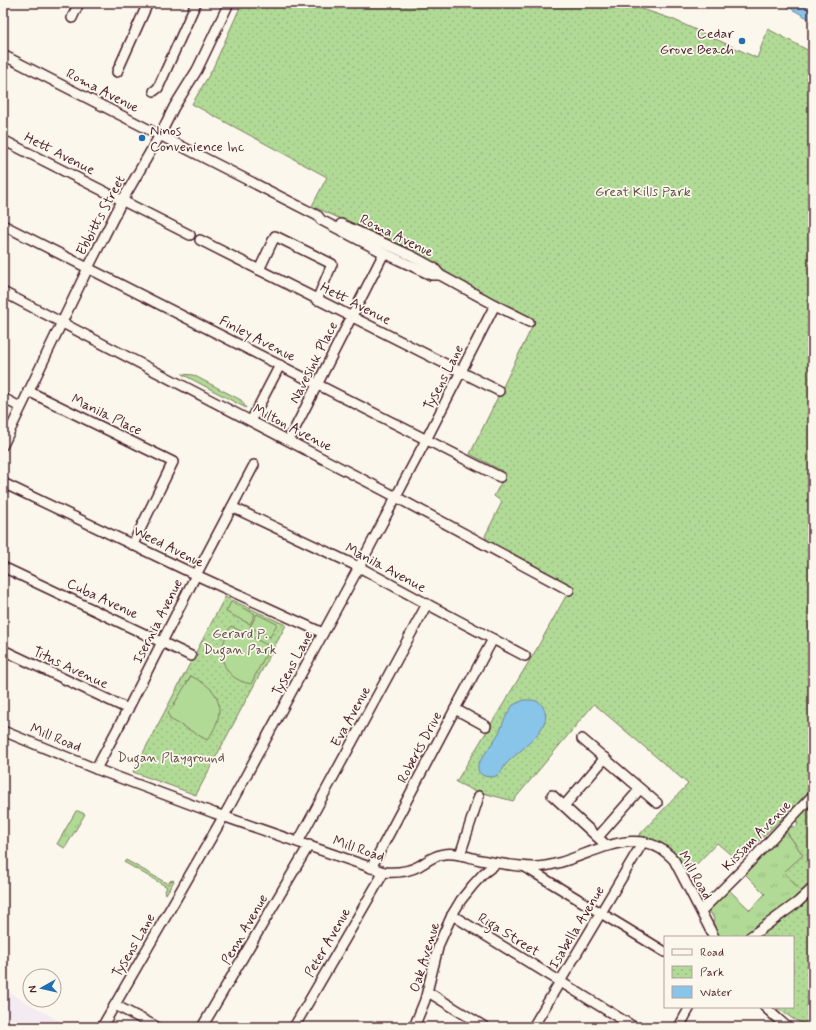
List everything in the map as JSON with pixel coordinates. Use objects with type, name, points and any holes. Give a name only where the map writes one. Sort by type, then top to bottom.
[{"type":"street","points":[[72,18],[79,3]]},
{"type":"street","points":[[117,72],[148,3]]},
{"type":"street","points":[[154,91],[158,88],[196,3]]},
{"type":"street","name":"Ebbitts Street","points":[[3,445],[61,322],[122,201],[160,135],[174,107],[197,70],[229,3]]},
{"type":"street","name":"Roma Avenue","points":[[3,55],[318,216],[321,220],[384,253],[431,275],[440,276],[495,306],[529,322]]},
{"type":"street","name":"Hett Avenue","points":[[3,140],[190,235]]},
{"type":"street","name":"Roma Avenue","points":[[318,216],[324,215],[412,256],[434,268],[440,276]]},
{"type":"street","name":"Finley Avenue","points":[[3,225],[500,477]]},
{"type":"street","points":[[258,270],[275,236],[332,264],[317,300]]},
{"type":"street","name":"Hett Avenue","points":[[200,240],[499,391]]},
{"type":"street","name":"Navesink Place","points":[[289,440],[384,253]]},
{"type":"street","name":"Milton Avenue","points":[[3,292],[396,496],[569,590]]},
{"type":"street","name":"Tysens Lane","points":[[102,1027],[224,816],[359,567],[495,306]]},
{"type":"street","points":[[251,421],[280,365]]},
{"type":"street","name":"Manila Place","points":[[28,391],[173,462],[133,544]]},
{"type":"street","points":[[3,398],[20,407]]},
{"type":"street","name":"Isernia Avenue","points":[[96,769],[254,465]]},
{"type":"street","name":"Weed Avenue","points":[[3,482],[196,575],[323,633]]},
{"type":"street","name":"Manila Avenue","points":[[232,507],[359,567],[525,656]]},
{"type":"street","name":"Cuba Avenue","points":[[3,567],[192,656]]},
{"type":"street","name":"Eva Avenue","points":[[298,842],[427,604]]},
{"type":"street","name":"Roberts Drive","points":[[371,868],[493,640]]},
{"type":"street","name":"Titus Avenue","points":[[3,650],[128,709]]},
{"type":"street","points":[[455,709],[486,726]]},
{"type":"street","name":"Mill Road","points":[[3,731],[96,769],[384,872],[392,873],[411,870],[434,857],[449,853],[497,863],[536,867],[565,861],[607,846],[629,842],[643,842],[656,845],[674,860],[714,936]]},
{"type":"street","points":[[582,739],[657,803]]},
{"type":"street","points":[[564,806],[605,758]]},
{"type":"street","points":[[598,837],[640,789]]},
{"type":"street","points":[[552,795],[607,846]]},
{"type":"street","name":"Kissam Avenue","points":[[701,911],[813,795]]},
{"type":"street","points":[[460,855],[479,796]]},
{"type":"street","name":"Isabella Avenue","points":[[533,1027],[643,842]]},
{"type":"street","name":"Penn Avenue","points":[[202,1027],[309,846]]},
{"type":"street","name":"Oak Avenue","points":[[414,1027],[428,992],[439,944],[452,915],[461,900],[473,885],[497,863]]},
{"type":"street","points":[[524,866],[600,914],[664,951]]},
{"type":"street","name":"Peter Avenue","points":[[294,1027],[384,872]]},
{"type":"street","points":[[751,936],[798,902],[813,888]]},
{"type":"street","name":"Riga Street","points":[[452,915],[634,1027]]},
{"type":"street","points":[[428,992],[485,1027]]},
{"type":"street","points":[[115,1004],[157,1027]]},
{"type":"street","points":[[679,1027],[689,1008]]},
{"type":"street","points":[[766,1008],[787,1027]]},
{"type":"shaded area","points":[[3,989],[22,1000],[22,1008],[37,1008],[69,1027],[3,1027]]},
{"type":"green space","name":"Great Kills Park","points":[[242,3],[624,3],[672,19],[757,58],[768,29],[813,53],[813,788],[738,861],[717,843],[687,874],[678,857],[666,846],[638,836],[688,784],[594,704],[513,801],[472,790],[456,782],[536,650],[571,587],[489,543],[485,536],[502,502],[494,496],[506,473],[470,454],[535,321],[453,277],[397,244],[312,206],[327,177],[192,104],[212,70]]},
{"type":"green space","points":[[182,374],[193,375],[241,400],[246,408]]},
{"type":"green space","name":"Gerard P. Dugan Park","points":[[225,597],[286,625],[196,795],[133,772]]},
{"type":"green space","points":[[231,602],[255,614],[250,624],[226,612]]},
{"type":"green space","points":[[257,614],[277,624],[270,637],[250,627]]},
{"type":"green space","points":[[231,626],[267,645],[268,650],[251,684],[240,681],[232,676],[223,662],[223,644]]},
{"type":"green space","points":[[191,676],[212,690],[218,703],[219,709],[217,722],[207,740],[170,719],[168,712]]},
{"type":"green space","points":[[813,800],[813,883],[802,893],[784,872],[803,855],[786,831],[790,827],[795,827],[798,825],[795,818]]},
{"type":"green space","points":[[76,811],[85,814],[65,848],[57,844]]},
{"type":"green space","points":[[786,831],[803,855],[802,893],[795,900],[748,936],[719,936],[713,922],[714,919],[710,912],[710,908],[728,889],[750,910],[765,894],[744,873]]},
{"type":"green space","points":[[126,860],[168,884],[173,880],[174,881],[166,894],[165,891],[167,887],[124,862]]},
{"type":"green space","points":[[813,893],[813,1027],[793,1019],[777,1008],[794,1008],[794,936],[760,936],[789,915]]},
{"type":"water","points":[[781,3],[813,3],[813,21]]},
{"type":"water","points":[[524,700],[536,701],[540,703],[546,716],[544,723],[535,737],[506,764],[498,775],[491,777],[483,776],[478,770],[478,764],[499,733],[505,718],[513,705]]},
{"type":"place","name":"Cedar Grove Beach","points":[[742,41]]},
{"type":"place","name":"Ninos Convenience Inc","points":[[142,138]]},
{"type":"park label","name":"Dugan Playground","points":[[171,757]]}]
